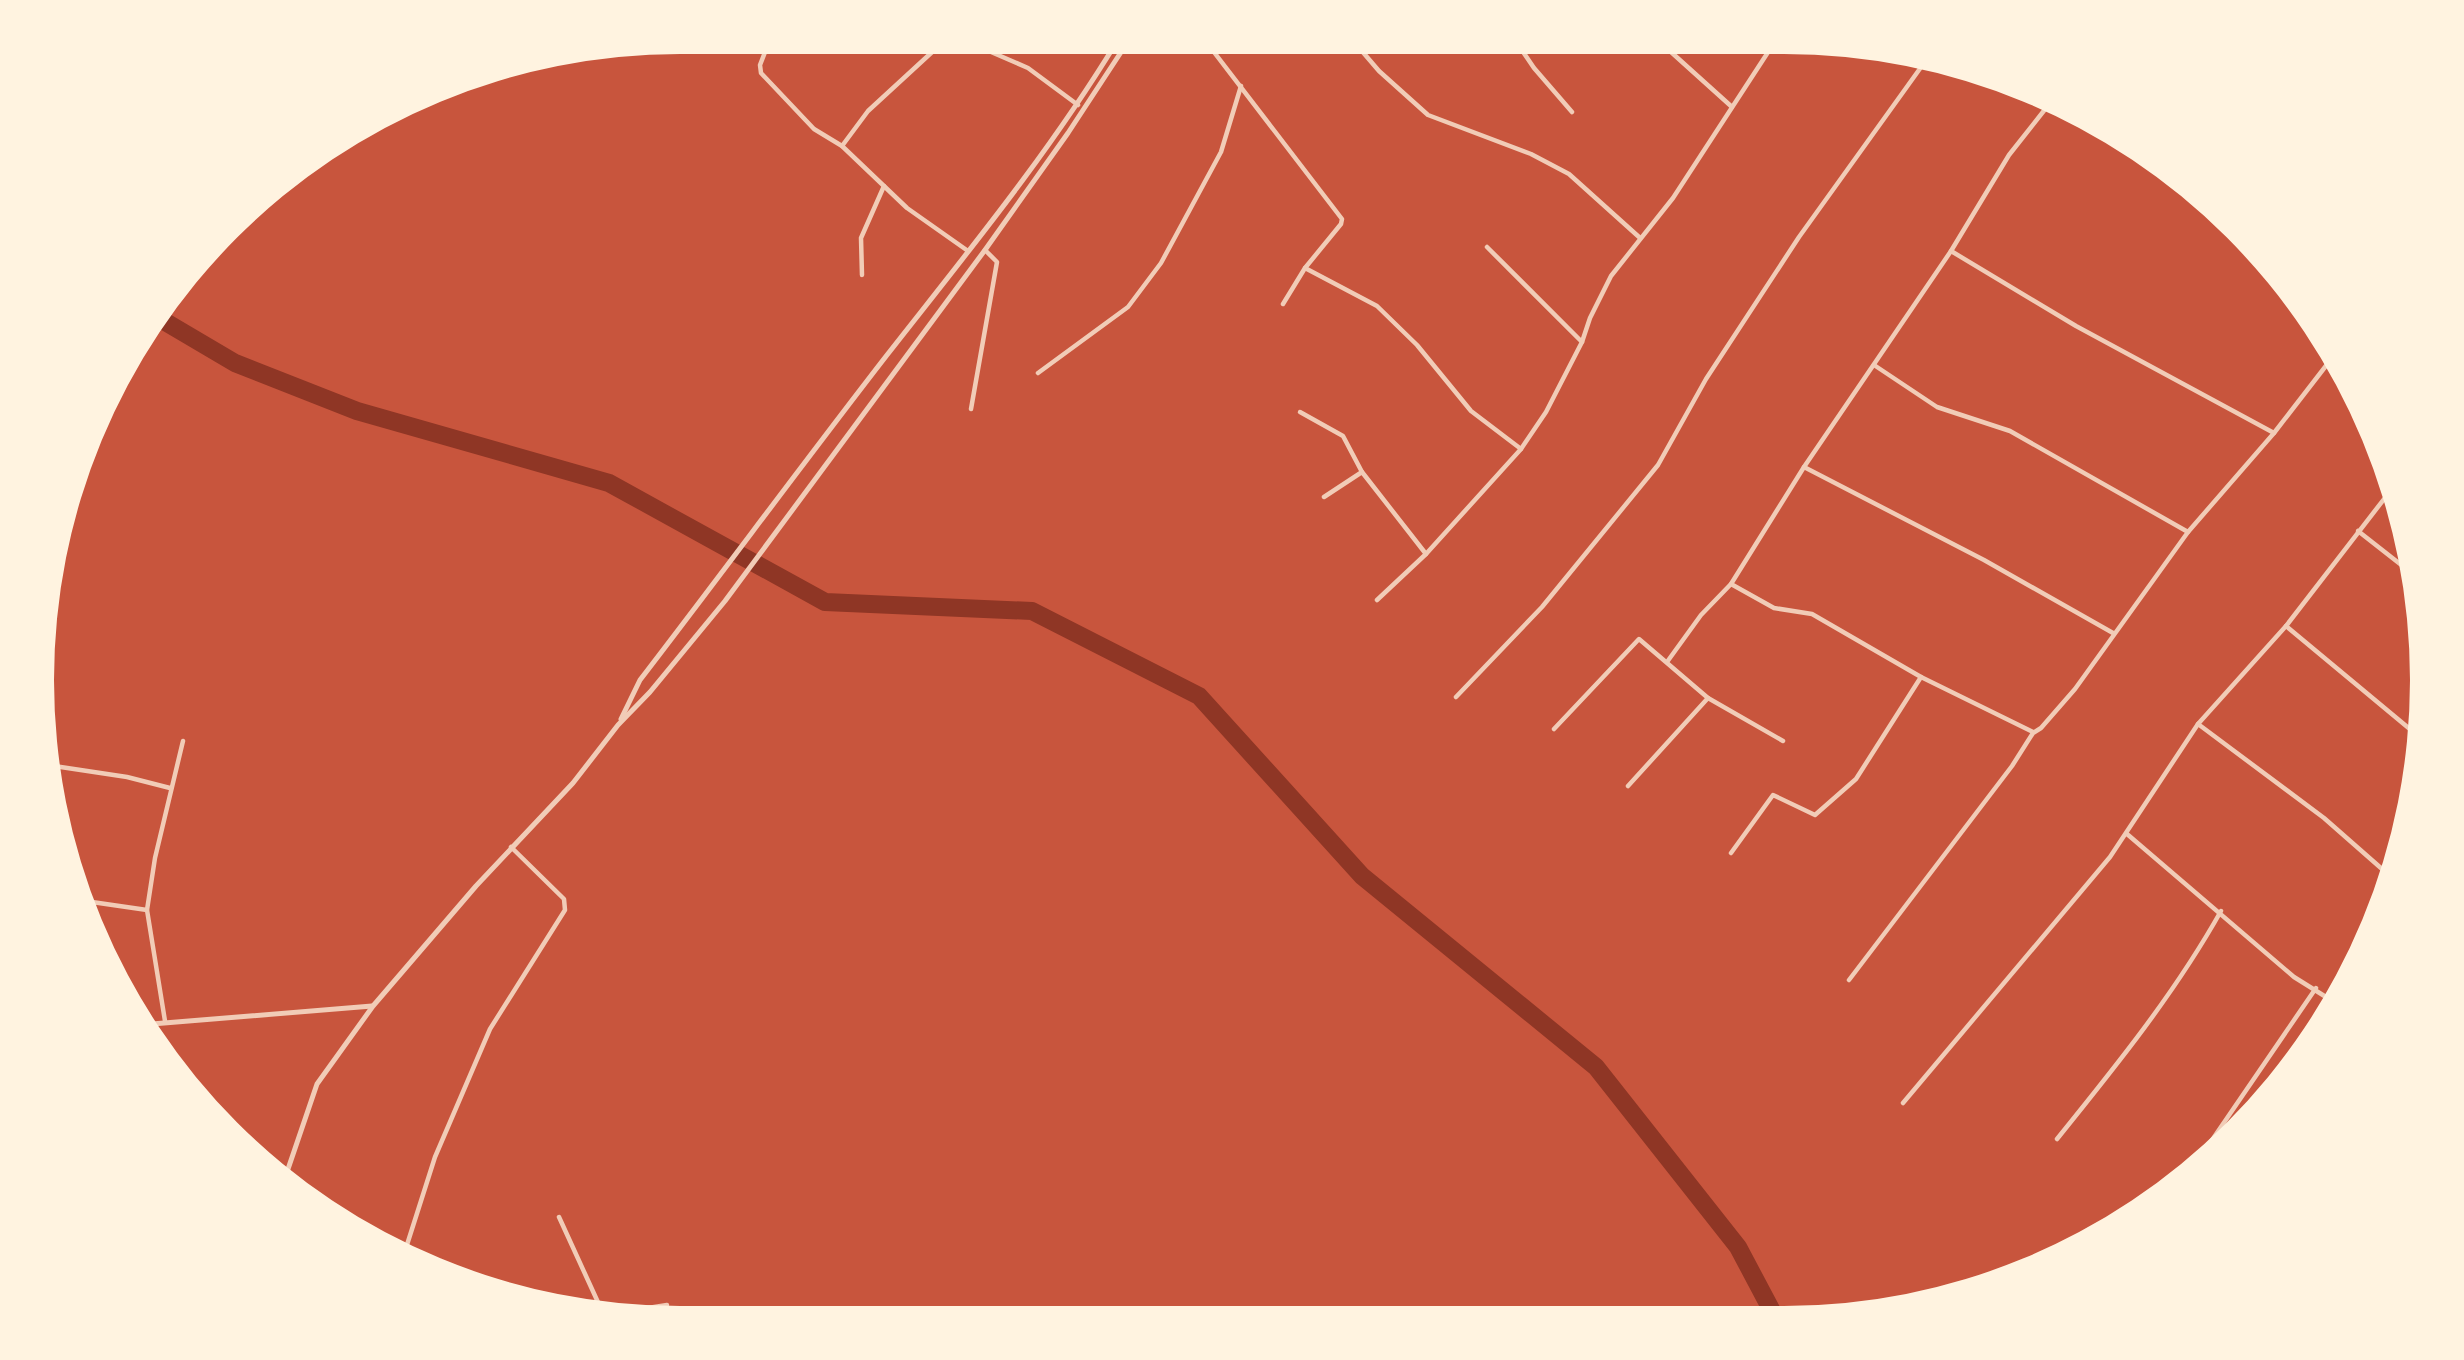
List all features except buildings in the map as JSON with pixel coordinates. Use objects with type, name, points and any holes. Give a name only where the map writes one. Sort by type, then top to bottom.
[{"type":"street","points":[[764,54],[760,65],[761,73],[814,129],[842,146],[907,208],[968,251]]},
{"type":"street","points":[[842,146],[868,111],[930,54]]},
{"type":"street","points":[[996,54],[1028,68],[1078,105]]},
{"type":"street","points":[[618,725],[640,680],[1078,105],[1109,54]]},
{"type":"street","points":[[289,1168],[317,1084],[373,1006],[511,847],[573,783],[618,725],[650,692],[725,601],[985,250],[1120,54]]},
{"type":"street","points":[[1216,54],[1342,219],[1341,224],[1305,268],[1283,304]]},
{"type":"street","points":[[1364,54],[1379,71],[1428,115],[1531,154],[1569,174],[1639,237]]},
{"type":"street","points":[[1524,54],[1572,113]]},
{"type":"street","points":[[1673,54],[1732,107]]},
{"type":"street","points":[[1377,600],[1426,554],[1521,449],[1546,412],[1583,342],[1590,318],[1611,276],[1639,237],[1673,198],[1767,54]]},
{"type":"street","points":[[1456,697],[1542,607],[1658,465],[1706,379],[1799,237],[1919,69]]},
{"type":"street","points":[[1038,373],[1128,307],[1161,263],[1221,152],[1241,86]]},
{"type":"street","points":[[1667,663],[1700,615],[1731,584],[1804,467],[1951,251],[2009,155],[2044,111]]},
{"type":"street","points":[[862,275],[861,238],[884,186]]},
{"type":"street","points":[[1487,247],[1583,342]]},
{"type":"street","points":[[971,409],[997,262],[985,250]]},
{"type":"street","points":[[1951,251],[2076,326],[2274,433]]},
{"type":"street","points":[[1305,268],[1377,306],[1417,345],[1471,411],[1521,449]]},
{"type":"street","points":[[1874,365],[1937,407],[2010,431],[2188,532]]},
{"type":"street","points":[[1849,979],[2012,766],[2033,733],[2041,728],[2075,689],[2188,532],[2274,433],[2326,366]]},
{"type":"street","points":[[1300,412],[1343,436],[1362,472],[1426,554]]},
{"type":"street","points":[[1804,467],[1984,560],[2113,633]]},
{"type":"street","points":[[1324,497],[1362,472]]},
{"type":"street","points":[[1903,1103],[2127,834],[2199,724],[2286,626],[2383,500]]},
{"type":"street","points":[[2358,531],[2399,563]]},
{"type":"street","points":[[1731,584],[1774,608],[1812,614],[1921,677],[2033,733]]},
{"type":"street","points":[[2286,626],[2407,727]]},
{"type":"street","points":[[1554,729],[1639,639],[1708,698],[1783,741]]},
{"type":"street","points":[[1731,853],[1773,795],[1815,815],[1856,779],[1921,677]]},
{"type":"street","points":[[1628,786],[1708,698]]},
{"type":"street","points":[[2199,724],[2324,818],[2381,868]]},
{"type":"street","points":[[165,1021],[147,910],[170,788],[183,741]]},
{"type":"street","points":[[61,767],[127,777],[170,788]]},
{"type":"street","points":[[2127,834],[2221,911],[2294,977],[2325,995]]},
{"type":"street","points":[[407,1243],[435,1157],[490,1029],[565,910],[564,899],[511,847]]},
{"type":"street","points":[[95,903],[147,910]]},
{"type":"street","points":[[2057,1139],[2140,1037],[2197,953],[2221,911]]},
{"type":"street","points":[[2221,1127],[2316,988]]},
{"type":"street","points":[[157,1023],[373,1006]]},
{"type":"street","points":[[559,1217],[597,1300]]},
{"type":"waterway","points":[[167,323],[235,363],[357,411],[609,483],[825,602],[1032,611],[1199,696],[1362,876],[1596,1067],[1738,1247],[1769,1306]]}]
